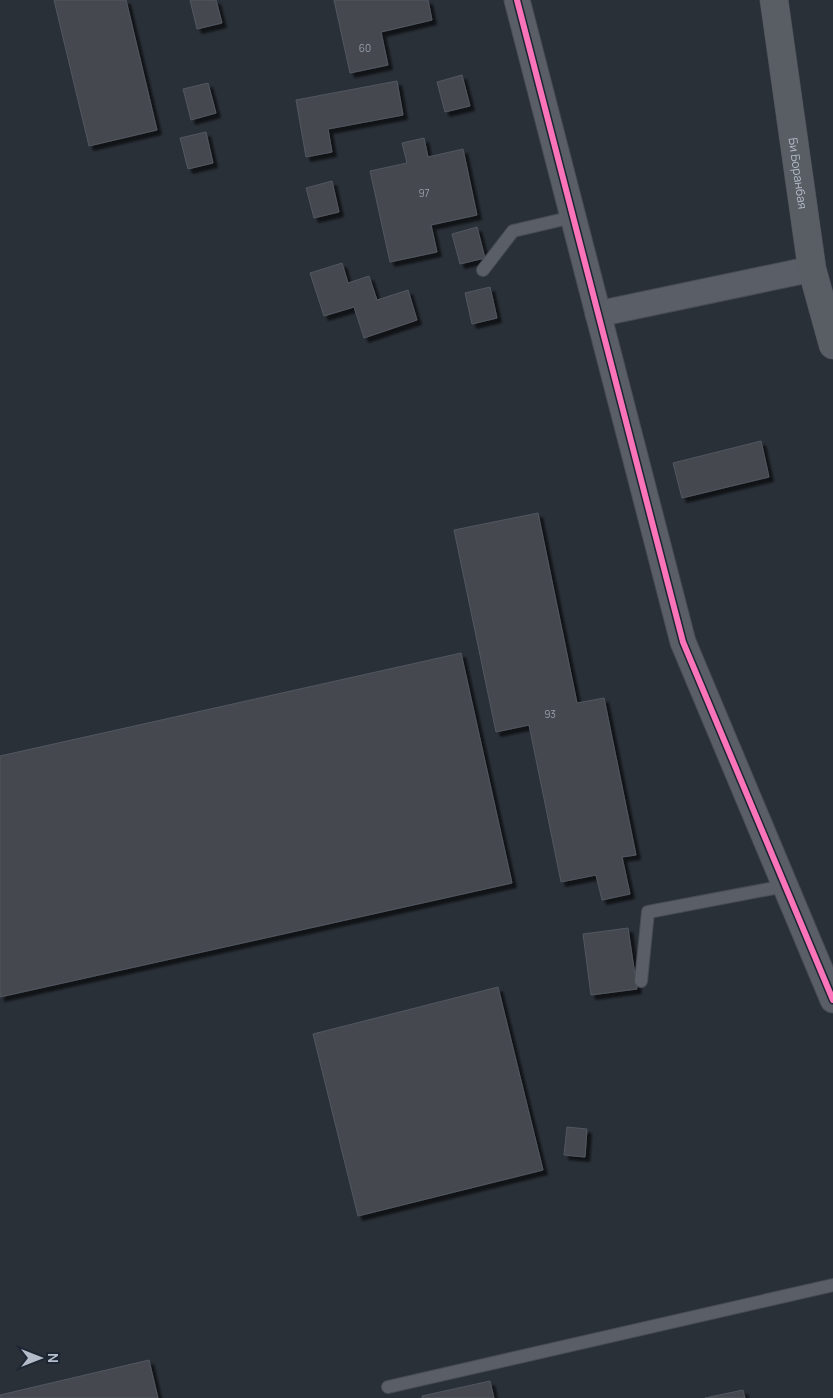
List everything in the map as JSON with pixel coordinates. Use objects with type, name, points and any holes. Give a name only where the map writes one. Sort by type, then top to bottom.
[{"type":"main road","name":"Би Боранбая","points":[[774,0],[812,269],[833,345]]},
{"type":"street","points":[[517,0],[683,642],[833,1000]]},
{"type":"street","points":[[598,314],[812,269]]},
{"type":"lane","points":[[483,270],[513,231],[573,217]]},
{"type":"lane","points":[[641,981],[648,912],[785,886]]},
{"type":"lane","points":[[388,1387],[833,1285]]},
{"type":"building","points":[[54,0],[126,0],[157,130],[89,146]]},
{"type":"building","points":[[190,0],[216,0],[222,23],[197,29]]},
{"type":"building","points":[[334,0],[428,0],[432,20],[381,32],[388,65],[350,73]]},
{"type":"building","points":[[462,75],[470,106],[445,112],[437,82]]},
{"type":"building","points":[[397,81],[403,115],[328,129],[332,152],[306,157],[296,100]]},
{"type":"building","points":[[208,83],[216,113],[191,120],[183,89]]},
{"type":"building","points":[[206,132],[213,163],[188,169],[180,138]]},
{"type":"building","points":[[424,138],[428,157],[463,149],[477,215],[431,225],[437,252],[390,262],[370,171],[407,163],[402,143]]},
{"type":"building","points":[[332,181],[339,212],[314,218],[306,188]]},
{"type":"building","points":[[477,227],[485,258],[460,264],[452,234]]},
{"type":"building","points":[[342,263],[348,283],[369,276],[377,300],[408,290],[417,320],[364,338],[354,307],[324,316],[310,273]]},
{"type":"building","points":[[490,287],[497,318],[472,324],[465,293]]},
{"type":"building","points":[[761,441],[769,477],[682,498],[673,463]]},
{"type":"building","points":[[538,513],[577,703],[604,698],[636,855],[622,857],[630,894],[602,900],[596,875],[561,882],[529,725],[496,732],[454,530]]},
{"type":"building","points":[[461,653],[512,883],[0,997],[0,756]]},
{"type":"building","points":[[628,928],[637,989],[591,995],[583,934]]},
{"type":"building","points":[[498,987],[543,1170],[358,1216],[313,1034]]},
{"type":"building","points":[[567,1127],[587,1129],[585,1157],[564,1155]]},
{"type":"building","points":[[149,1360],[158,1398],[0,1398],[0,1395]]},
{"type":"building","points":[[490,1381],[494,1398],[422,1398],[422,1396]]},
{"type":"building","points":[[743,1390],[745,1398],[705,1398]]},
{"type":"cycle path","points":[[517,0],[683,642],[833,1000]]}]
